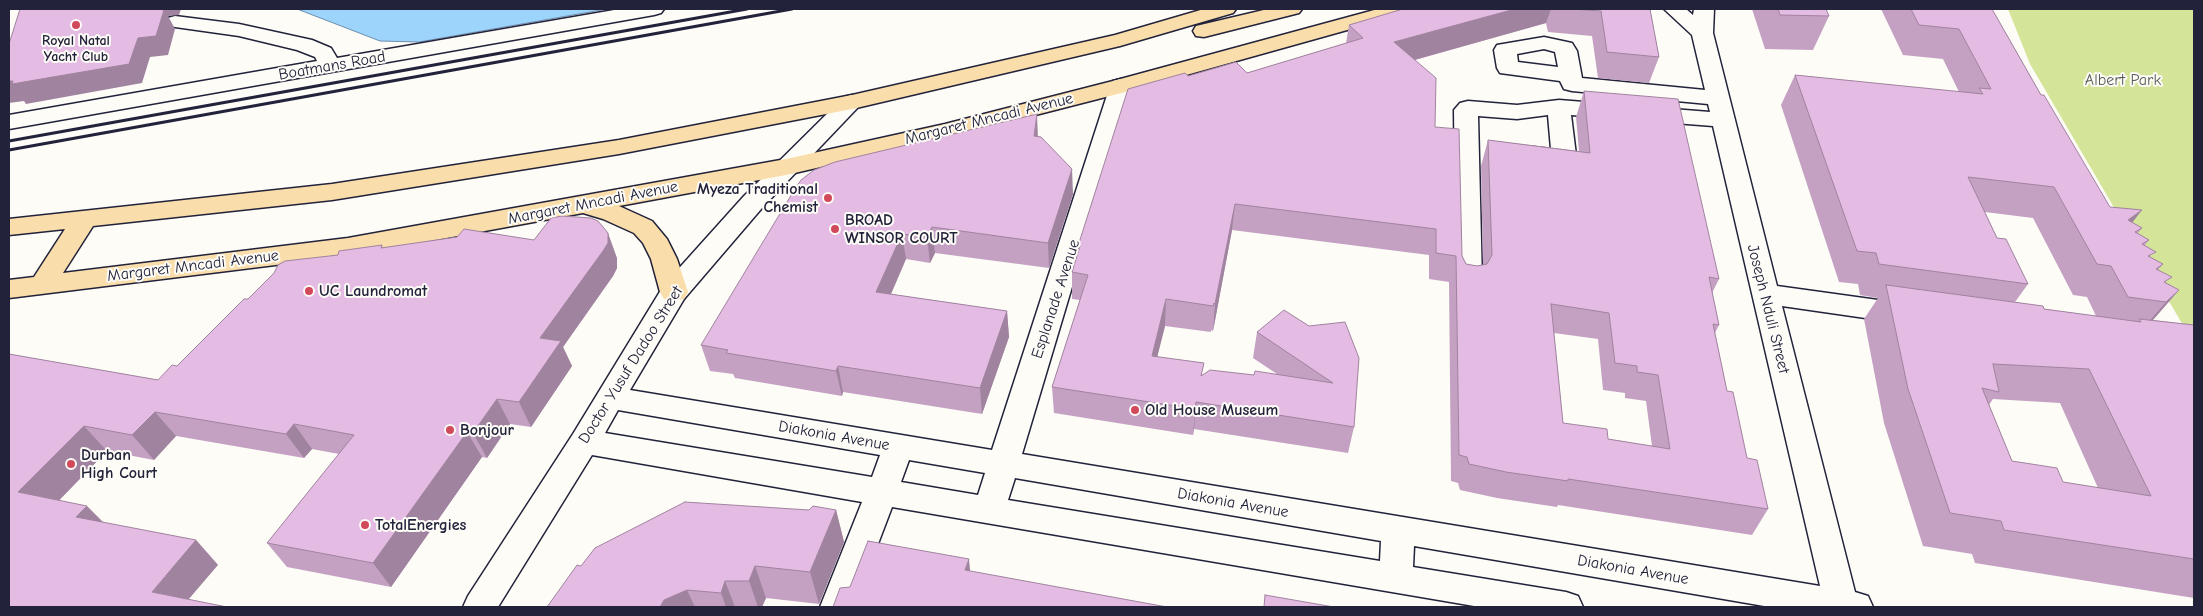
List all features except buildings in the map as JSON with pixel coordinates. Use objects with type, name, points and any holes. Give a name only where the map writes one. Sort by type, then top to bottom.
[{"type":"main road","points":[[9,227],[332,192],[619,147],[852,102],[1120,40],[1226,9]]},
{"type":"main road","points":[[1120,40],[1180,36],[1292,9]]},
{"type":"main road","name":"Margaret Mncadi Avenue","points":[[9,289],[348,247],[786,167],[937,133],[1122,86],[1401,9]]},
{"type":"main road","points":[[582,204],[612,213],[642,227],[654,239],[664,259],[674,292]]},
{"type":"main road","points":[[42,285],[85,219]]},
{"type":"street","points":[[9,52],[20,30],[18,9]]},
{"type":"street","name":"Boatmans Road","points":[[9,122],[654,9]]},
{"type":"street","points":[[1674,9],[1703,21]]},
{"type":"street","name":"Joseph Nduli Street","points":[[1703,21],[1720,109],[1764,294],[1847,606]]},
{"type":"street","points":[[175,22],[239,30],[304,44],[324,53],[331,66]]},
{"type":"street","points":[[1570,75],[1573,84],[1720,109]]},
{"type":"street","name":"Esplanade Avenue","points":[[990,510],[1122,86]]},
{"type":"street","name":"Doctor Yusuf Dadoo Street","points":[[480,607],[584,442],[674,292],[786,167],[852,102]]},
{"type":"street","points":[[1469,282],[1476,148],[1466,110],[1468,108],[1516,112],[1559,107],[1656,113],[1720,109]]},
{"type":"street","points":[[1512,152],[1558,157],[1564,155],[1559,107]]},
{"type":"street","points":[[1764,294],[1930,317]]},
{"type":"street","name":"Diakonia Avenue","points":[[610,398],[1847,606]]},
{"type":"street","points":[[584,442],[1396,578],[1468,599],[1566,607]]},
{"type":"street","points":[[838,607],[899,447]]},
{"type":"street","points":[[1396,578],[1398,531]]},
{"type":"green space","name":"Albert Park","points":[[2008,9],[2194,9],[2194,344],[2030,64]]},
{"type":"water","points":[[297,9],[607,9],[419,42],[380,41]]},
{"type":"railway","points":[[9,141],[747,9]]},
{"type":"railway","points":[[9,150],[792,9]]},
{"type":"place","name":"Royal Natal Yacht Club","points":[[76,25]]},
{"type":"place","name":"Myeza Traditional Chemist","points":[[828,198]]},
{"type":"place","name":"BROAD WINSOR COURT","points":[[835,229]]},
{"type":"place","name":"UC Laundromat","points":[[309,291]]},
{"type":"place","name":"Old House Museum","points":[[1135,410]]},
{"type":"place","name":"Bonjour","points":[[450,430]]},
{"type":"place","name":"Durban High Court","points":[[71,464]]},
{"type":"place","name":"TotalEnergies","points":[[365,525]]}]
